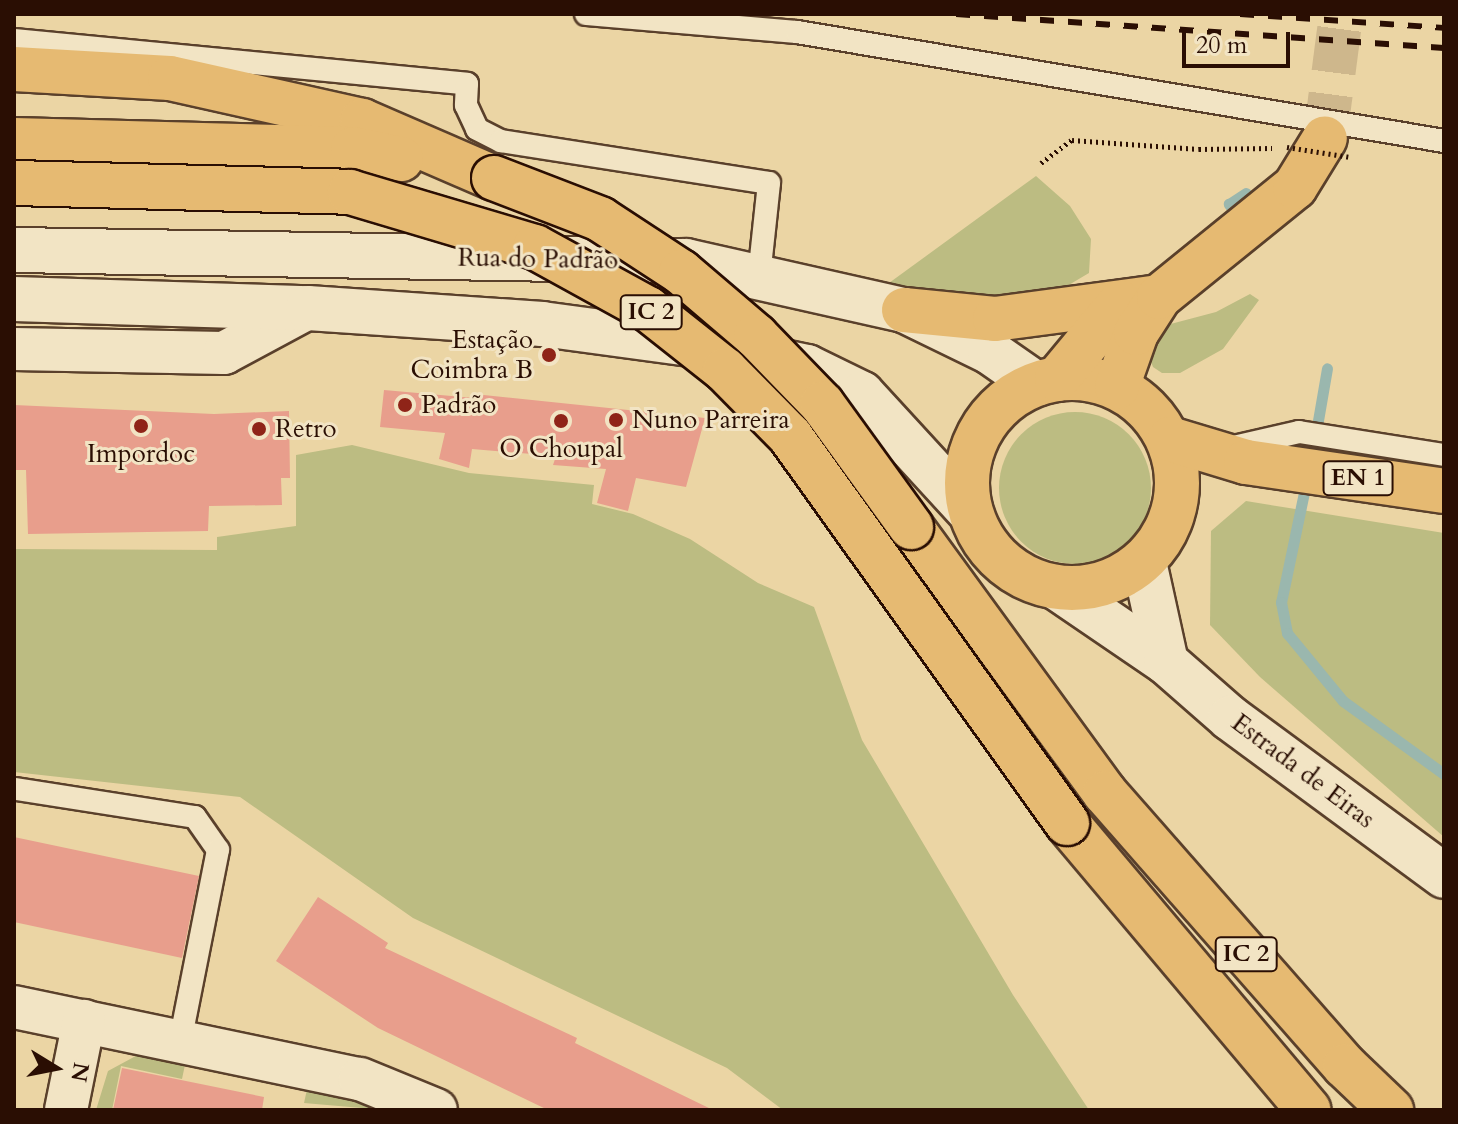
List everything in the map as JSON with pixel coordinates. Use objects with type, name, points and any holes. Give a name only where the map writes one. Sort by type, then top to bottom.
[{"type":"main road","points":[[14,69],[170,78],[333,114],[362,121],[494,178]]},
{"type":"main road","name":"IC 2","points":[[14,140],[353,149],[494,178],[600,219],[681,272],[756,336],[822,404],[1105,793],[1345,1066],[1391,1110]]},
{"type":"main road","points":[[1047,382],[1088,379],[1117,387],[1141,401],[1170,439],[1177,492],[1162,538],[1144,562],[1119,579],[1090,588],[1059,589],[1030,581],[1003,564],[983,541],[970,512],[966,481],[971,450],[986,422],[1008,399],[1047,382],[1139,300],[1295,187],[1321,148]]},
{"type":"main road","name":"IC 2","points":[[14,183],[350,192],[535,247],[637,302],[725,370],[790,436],[1067,823],[1309,1110]]},
{"type":"main road","name":"Rua do Padrão","points":[[14,250],[686,261],[904,310],[1047,382]]},
{"type":"main road","points":[[14,299],[308,308],[572,327],[675,340],[807,367],[862,394],[970,512]]},
{"type":"main road","points":[[904,310],[995,319],[1139,300]]},
{"type":"main road","points":[[1117,387],[1136,333],[1139,300]]},
{"type":"main road","name":"EN 1","points":[[1170,439],[1444,491]]},
{"type":"main road","points":[[1177,492],[1253,453]]},
{"type":"main road","points":[[1144,562],[1166,662]]},
{"type":"main road","name":"Estrada de Eiras","points":[[1059,589],[1166,662],[1230,718],[1444,876]]},
{"type":"street","points":[[14,349],[224,353],[308,308]]},
{"type":"street","points":[[14,1007],[360,1079],[430,1109]]},
{"type":"street","points":[[66,1110],[84,1021]]},
{"type":"lane","points":[[586,14],[797,32],[1444,141]]},
{"type":"lane","points":[[14,40],[467,84],[466,105],[477,129],[501,141],[769,183],[759,276]]},
{"type":"lane","points":[[1253,453],[1299,432],[1444,455]]},
{"type":"lane","points":[[16,789],[195,817],[218,850],[180,1042]]},
{"type":"path","points":[[1041,163],[1072,140],[1199,149],[1321,148]]},
{"type":"green space","points":[[1036,176],[1070,206],[1091,239],[1089,273],[1067,286],[1067,295],[993,305],[889,283]]},
{"type":"green space","points":[[1250,294],[1259,300],[1223,349],[1180,373],[1162,373],[1153,367],[1147,352],[1163,326],[1216,312]]},
{"type":"green space","points":[[1075,412],[1104,418],[1128,435],[1145,459],[1151,488],[1145,517],[1128,541],[1104,558],[1075,564],[1046,558],[1022,541],[1005,517],[999,488],[1005,459],[1022,435],[1046,418]]},
{"type":"green space","points":[[352,445],[469,473],[594,485],[592,504],[633,514],[690,539],[758,583],[814,607],[862,740],[1013,995],[1089,1110],[783,1110],[727,1068],[413,918],[240,797],[14,772],[14,538],[16,549],[217,550],[217,537],[296,526],[296,455]]},
{"type":"green space","points":[[1246,501],[1444,533],[1444,837],[1260,677],[1210,625],[1211,531]]},
{"type":"green space","points":[[145,1051],[186,1060],[182,1079],[121,1066],[112,1110],[96,1110],[108,1071]]},
{"type":"green space","points":[[308,1085],[365,1096],[385,1110],[304,1103]]},
{"type":"building","points":[[384,390],[474,398],[474,394],[705,418],[686,487],[636,478],[628,511],[597,503],[606,469],[553,465],[556,456],[472,449],[469,468],[439,459],[445,433],[380,427]]},
{"type":"building","points":[[14,405],[214,414],[289,411],[290,478],[281,478],[282,505],[209,506],[208,531],[28,534],[26,470],[14,470]]},
{"type":"building","points":[[14,837],[199,876],[182,958],[14,922]]},
{"type":"building","points":[[318,897],[388,943],[385,948],[577,1038],[575,1043],[713,1110],[548,1110],[378,1028],[276,961]]},
{"type":"building","points":[[122,1068],[264,1097],[262,1110],[113,1110]]},
{"type":"waterway","points":[[1234,211],[1229,204],[1246,193]]},
{"type":"waterway","points":[[1311,461],[1327,368]]},
{"type":"waterway","points":[[1307,478],[1281,602],[1287,633],[1343,701],[1444,774]]},
{"type":"tunnel","points":[[1325,138],[1341,14]]},
{"type":"railway","points":[[956,14],[1444,48]]},
{"type":"railway","points":[[1240,14],[1444,28]]},
{"type":"place","name":"Estação Coimbra B","points":[[549,355]]},
{"type":"place","name":"Padrão","points":[[405,405]]},
{"type":"place","name":"Nuno Parreira","points":[[616,420]]},
{"type":"place","name":"O Choupal","points":[[561,421]]},
{"type":"place","name":"Impordoc","points":[[141,426]]},
{"type":"place","name":"Retro","points":[[259,429]]}]
